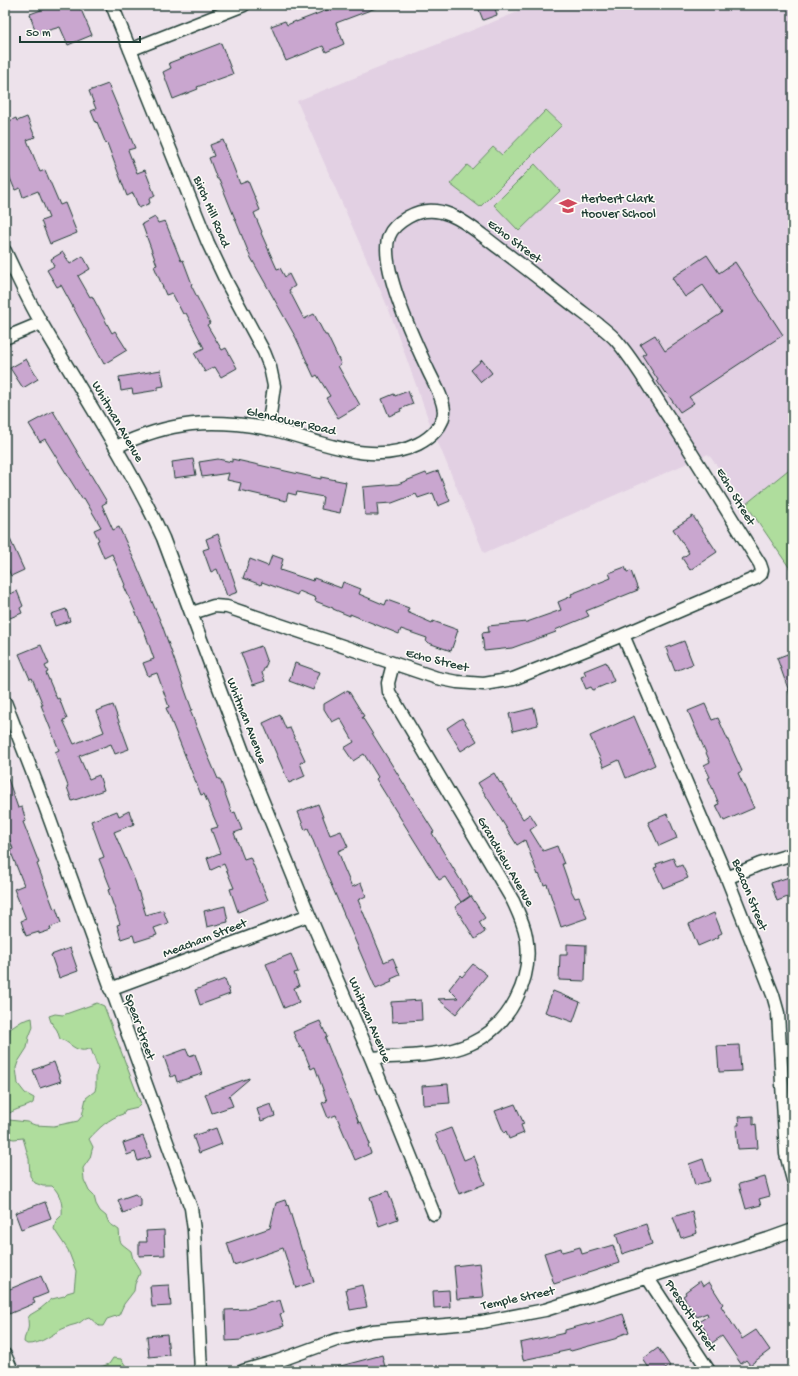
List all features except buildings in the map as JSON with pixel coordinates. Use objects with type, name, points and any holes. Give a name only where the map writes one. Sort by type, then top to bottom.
[{"type":"street","name":"Birch Hill Road","points":[[112,5],[208,243],[227,283],[254,332],[270,367],[274,386],[268,429]]},
{"type":"street","points":[[130,50],[244,5]]},
{"type":"street","name":"Echo Street","points":[[192,613],[214,606],[227,607],[437,678],[457,682],[490,684],[513,679],[623,635],[756,578],[761,574],[762,570],[760,564],[676,428],[628,356],[614,338],[533,273],[456,216],[433,210],[418,212],[397,225],[389,236],[387,251],[390,274],[394,287],[414,340],[444,408],[444,414],[441,422],[433,433]]},
{"type":"street","name":"Whitman Avenue","points":[[5,251],[41,323],[116,447],[163,538],[234,728],[309,915],[371,1058],[434,1214]]},
{"type":"street","points":[[5,338],[41,323]]},
{"type":"street","name":"Glendower Road","points":[[116,447],[150,432],[169,427],[208,422],[228,423],[268,429],[333,447],[383,454],[400,451],[419,443],[433,433]]},
{"type":"street","name":"Beacon Street","points":[[623,635],[727,878],[774,995],[778,1013],[786,1154],[793,1180]]},
{"type":"street","name":"Grandview Avenue","points":[[371,1058],[451,1050],[469,1044],[483,1037],[497,1025],[512,1008],[523,983],[528,951],[524,928],[513,901],[390,694],[388,683],[393,664]]},
{"type":"street","name":"Spear Street","points":[[5,702],[40,793],[190,1208],[194,1230],[201,1371]]},
{"type":"street","points":[[727,878],[760,864],[793,854]]},
{"type":"street","name":"Meacham Street","points":[[110,990],[309,915]]},
{"type":"street","points":[[780,1050],[793,1050]]},
{"type":"street","name":"Temple Street","points":[[243,1371],[278,1361],[306,1350],[353,1335],[380,1329],[477,1322],[508,1318],[552,1308],[793,1230]]},
{"type":"street","name":"Prescott Street","points":[[647,1277],[709,1371]]},
{"type":"street","points":[[5,1355],[12,1371]]},
{"type":"shaded area","name":"Herbert Clark Hoover School","points":[[535,5],[793,5],[793,466],[746,504],[708,454],[484,553],[429,421],[389,310],[297,101]]},
{"type":"green space","points":[[546,110],[562,125],[480,207],[450,184],[467,165],[472,169],[493,147],[502,155]]},
{"type":"green space","points":[[535,164],[560,191],[519,231],[494,205]]},
{"type":"green space","points":[[793,466],[793,573],[746,504]]},
{"type":"green space","points":[[97,1003],[104,1006],[141,1104],[138,1107],[125,1110],[123,1114],[108,1121],[89,1139],[93,1147],[90,1158],[83,1168],[84,1180],[89,1191],[94,1196],[100,1211],[106,1216],[109,1223],[119,1230],[120,1241],[131,1251],[140,1273],[135,1284],[134,1291],[124,1304],[119,1315],[107,1319],[103,1326],[99,1326],[89,1317],[79,1323],[62,1329],[43,1340],[32,1344],[27,1344],[24,1340],[28,1328],[28,1318],[30,1315],[52,1299],[64,1296],[67,1293],[74,1291],[76,1271],[68,1250],[54,1229],[56,1221],[62,1215],[59,1195],[52,1186],[43,1186],[35,1183],[30,1176],[29,1159],[23,1138],[8,1138],[5,1131],[5,1060],[7,1057],[6,1051],[10,1029],[22,1021],[32,1018],[33,1027],[27,1048],[16,1068],[18,1084],[25,1093],[34,1098],[33,1103],[11,1112],[8,1114],[7,1118],[9,1120],[27,1122],[35,1125],[54,1126],[78,1121],[82,1116],[86,1098],[95,1091],[96,1074],[98,1068],[91,1049],[78,1049],[60,1039],[49,1016],[55,1014],[63,1015]]},
{"type":"green space","points":[[113,1358],[121,1359],[126,1366],[127,1371],[99,1371],[101,1367],[109,1364]]},
{"type":"place","name":"Herbert Clark Hoover School","points":[[568,206]]}]
